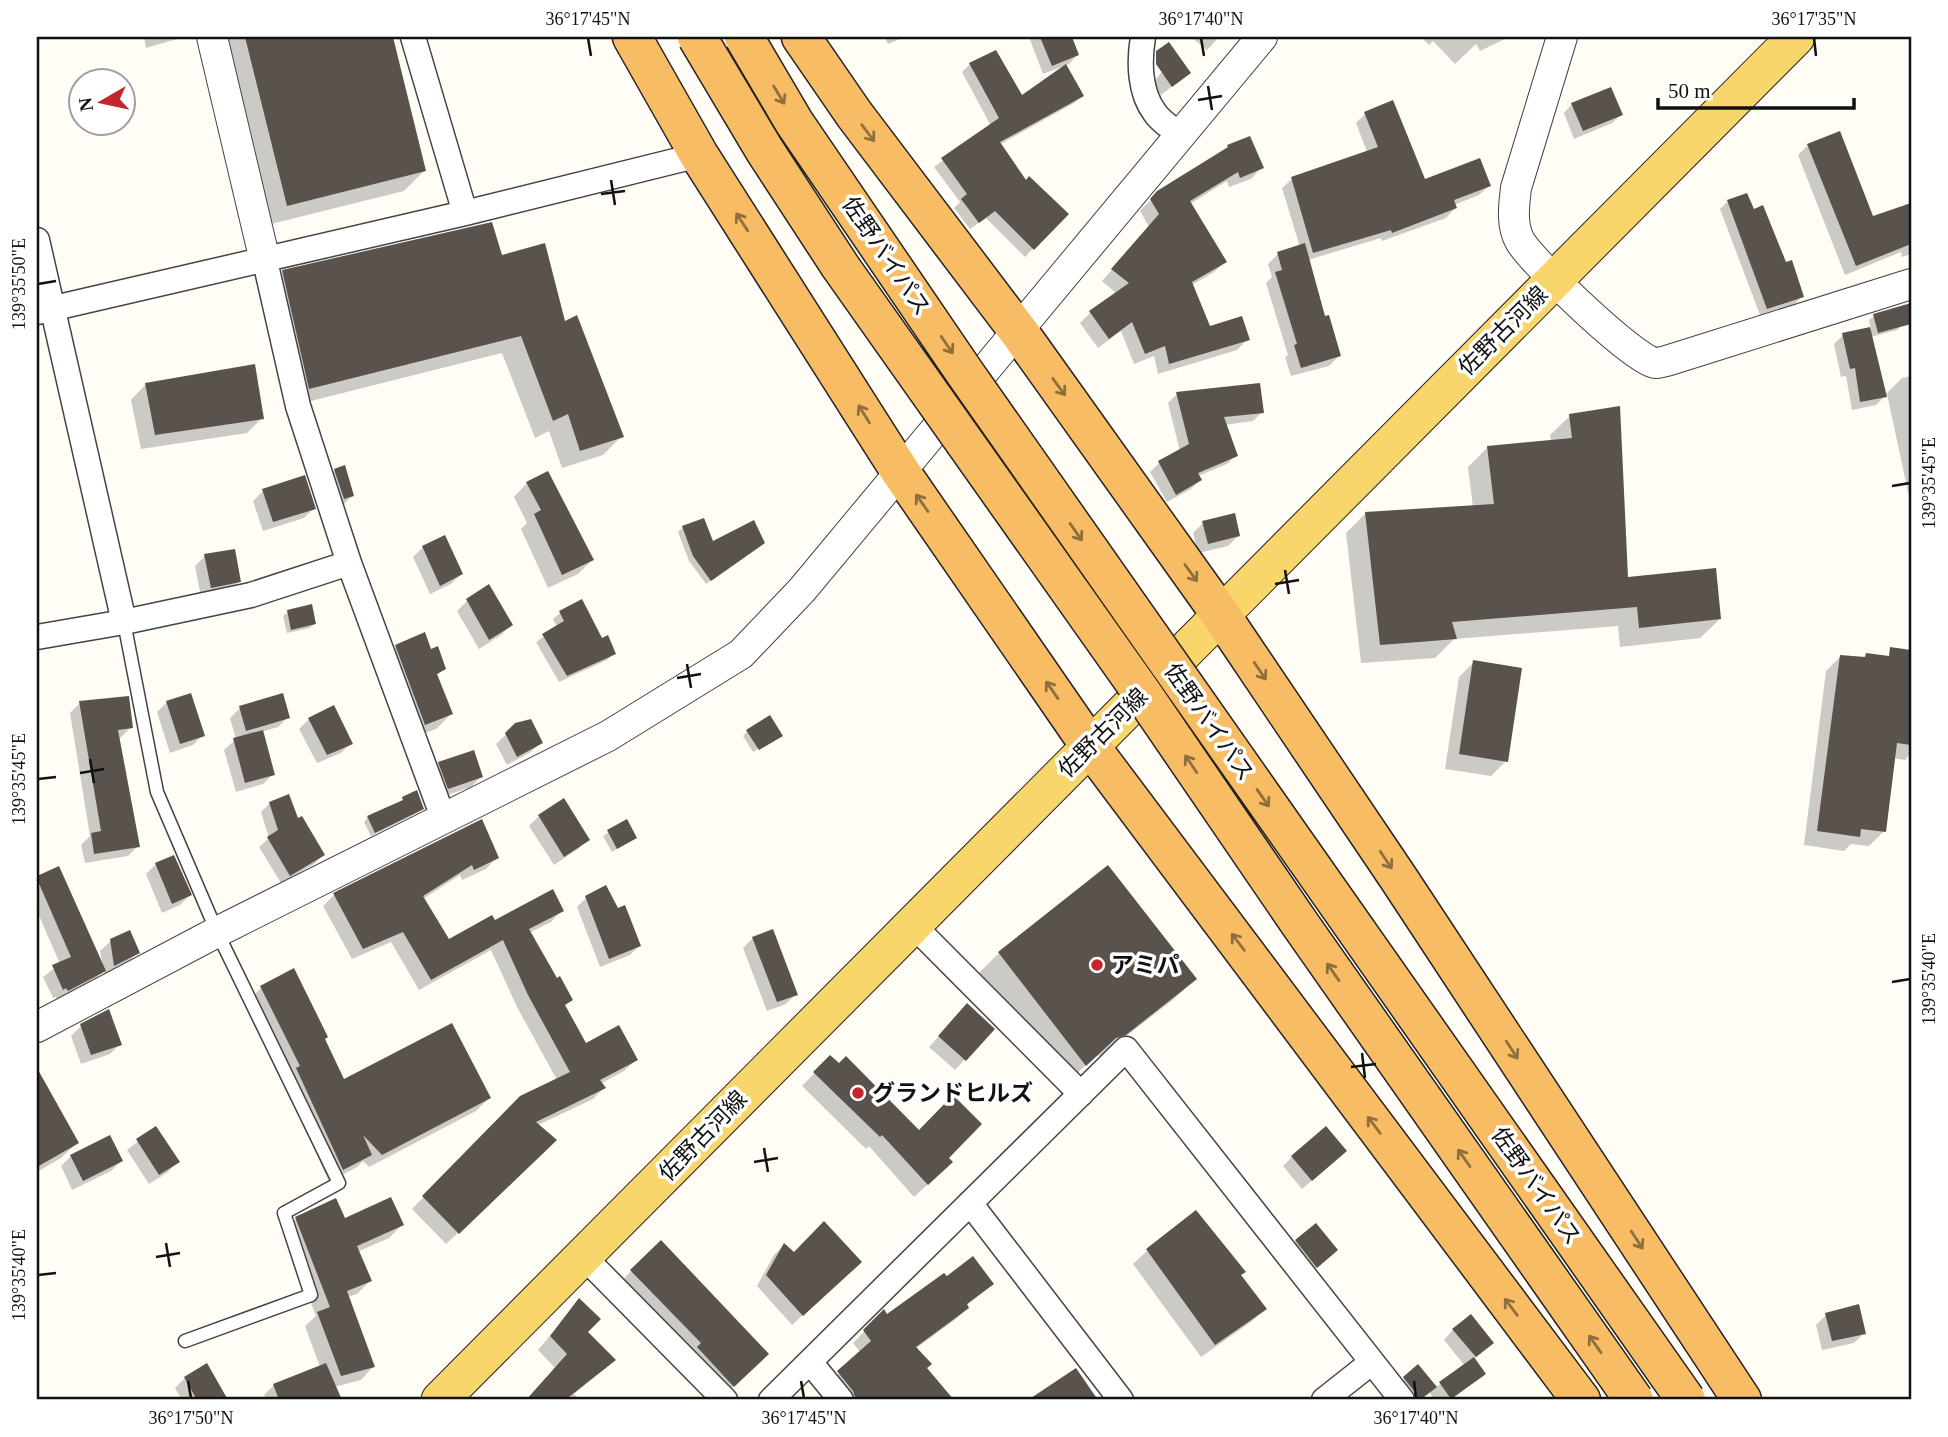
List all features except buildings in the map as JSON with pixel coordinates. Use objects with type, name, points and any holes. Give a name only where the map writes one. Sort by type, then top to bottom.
[{"type":"highway","points":[[632,37],[699,155],[900,471],[1090,746],[1581,1400]]},
{"type":"highway","name":"佐野バイパス","points":[[697,37],[765,151],[840,266],[1134,681],[1634,1400]]},
{"type":"highway","name":"佐野バイパス","points":[[744,37],[794,122],[965,373],[1686,1400]]},
{"type":"highway","points":[[801,37],[854,114],[1019,332],[1221,615],[1407,891],[1742,1400]]},
{"type":"main road","name":"佐野古河線","points":[[440,1400],[1796,37]]},
{"type":"street","points":[[212,37],[298,406],[349,563],[443,820]]},
{"type":"street","points":[[413,37],[465,214]]},
{"type":"street","points":[[1143,37],[1140,58],[1144,88],[1155,114],[1181,135]]},
{"type":"street","points":[[37,1027],[217,932],[608,736],[741,654],[802,590],[1262,37]]},
{"type":"street","points":[[1562,37],[1516,188],[1514,208],[1519,240],[1554,279],[1643,358],[1656,363],[1676,358],[1911,284]]},
{"type":"street","points":[[45,310],[465,214],[699,155]]},
{"type":"street","points":[[37,240],[45,310],[124,622]]},
{"type":"street","points":[[37,636],[124,622],[251,595],[349,563]]},
{"type":"street","points":[[912,924],[1081,1094]]},
{"type":"street","points":[[771,1400],[1126,1049],[1402,1400]]},
{"type":"street","points":[[970,1203],[1121,1400]]},
{"type":"street","points":[[584,1257],[725,1400]]},
{"type":"street","points":[[810,1362],[841,1400]]},
{"type":"street","points":[[1324,1400],[1372,1362]]},
{"type":"lane","points":[[124,622],[157,792],[217,932],[339,1183],[284,1213],[312,1295],[185,1341]]},
{"type":"place","name":"アミパ","points":[[1097,965]]},
{"type":"place","name":"グランドヒルズ","points":[[858,1093]]}]
